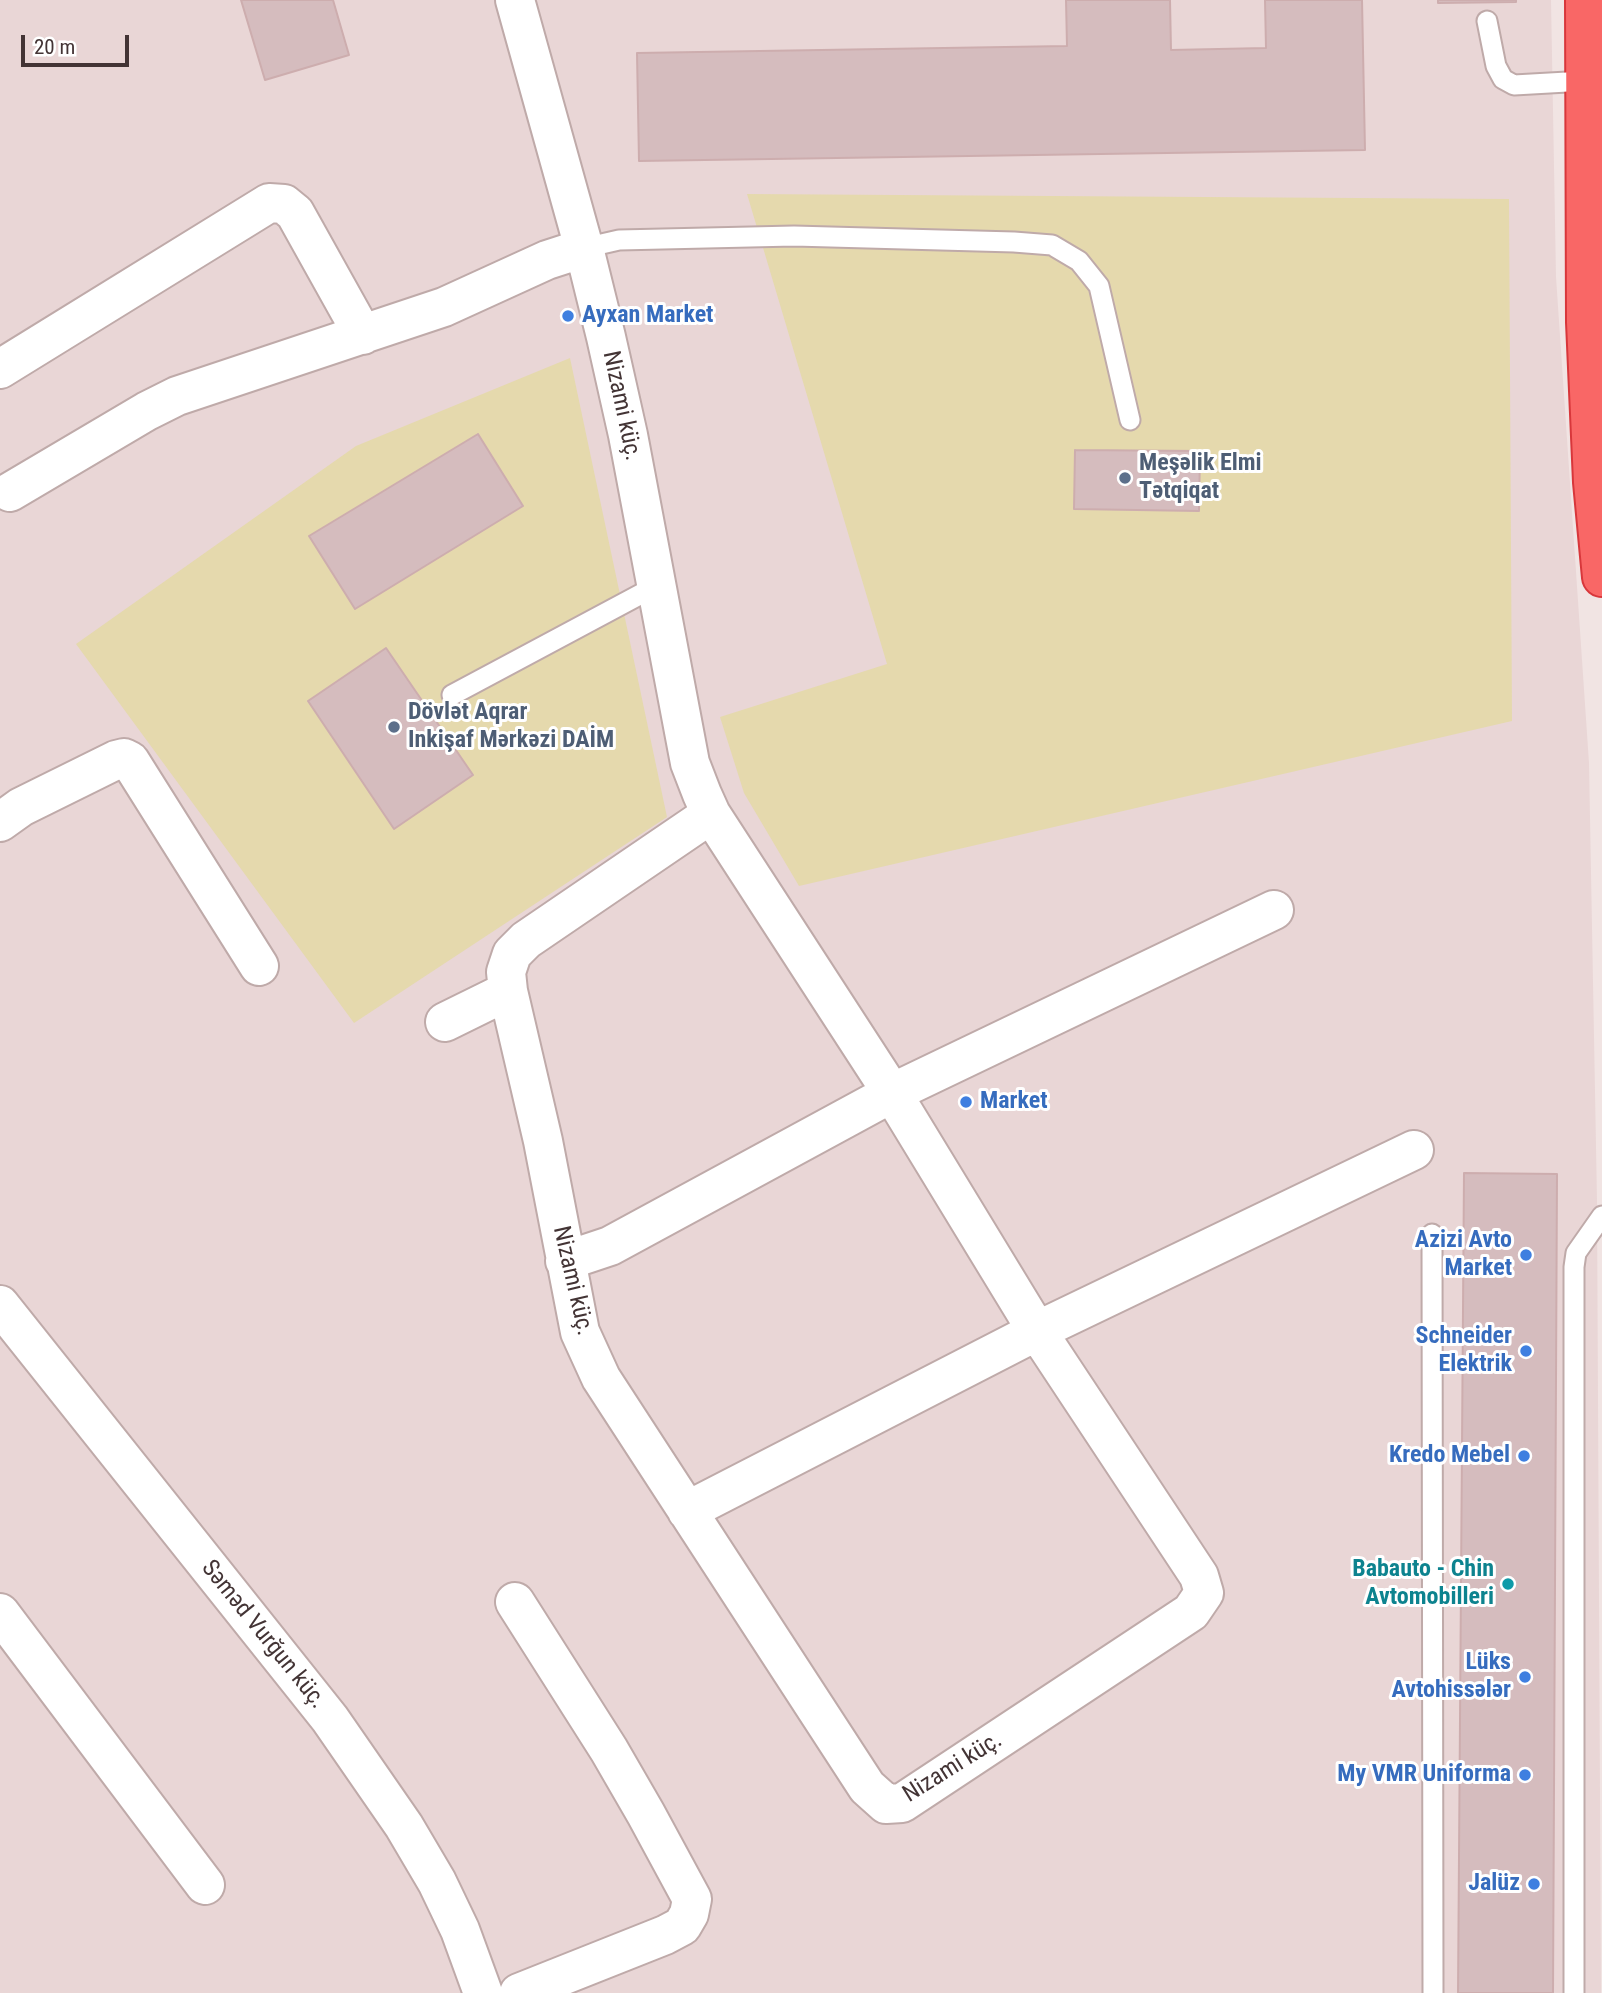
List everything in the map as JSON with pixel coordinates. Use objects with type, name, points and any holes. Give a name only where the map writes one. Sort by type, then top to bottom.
[{"type":"highway","points":[[1584,0],[1586,322],[1593,482],[1602,577]]},
{"type":"street","name":"Nizami küç.","points":[[523,2],[606,337],[628,435],[691,763],[702,794],[711,814],[891,1093],[1037,1331],[1199,1576],[1204,1593],[1191,1612],[902,1803],[886,1804],[867,1787],[601,1377],[580,1332],[543,1141],[508,991],[506,972],[512,954],[526,940],[711,814]]},
{"type":"street","points":[[0,369],[269,203],[284,204],[295,213],[363,335]]},
{"type":"street","points":[[10,492],[177,396],[444,307],[547,260],[584,248]]},
{"type":"street","points":[[0,822],[21,807],[116,760],[124,758],[130,761],[259,966]]},
{"type":"street","points":[[565,1261],[610,1245],[891,1093],[1274,910]]},
{"type":"street","points":[[445,1022],[508,991]]},
{"type":"street","points":[[687,1511],[1037,1331],[1414,1150]]},
{"type":"street","name":"Səməd Vurğun küç.","points":[[0,1305],[338,1730],[404,1826],[437,1882],[460,1930],[483,1993]]},
{"type":"street","points":[[515,1602],[609,1750],[692,1899],[689,1914],[682,1926],[666,1935],[519,1993]]},
{"type":"street","points":[[0,1613],[205,1885]]},
{"type":"lane","points":[[1487,21],[1496,66],[1503,79],[1514,85],[1585,81]]},
{"type":"lane","points":[[584,248],[619,240],[794,236],[1052,245],[1079,261],[1099,286],[1130,420]]},
{"type":"lane","points":[[452,695],[656,586]]},
{"type":"lane","points":[[1574,1993],[1573,1267],[1576,1253],[1602,1216]]},
{"type":"lane","points":[[1432,1234],[1433,1993]]},
{"type":"shaded area","points":[[0,0],[1551,0],[1556,277],[1589,763],[1597,1201],[1601,1993],[0,1993]]},
{"type":"shaded area","points":[[747,194],[1509,199],[1512,721],[799,886],[744,793],[720,717],[887,664]]},
{"type":"shaded area","points":[[570,358],[667,817],[354,1023],[76,644],[356,446]]},
{"type":"building","points":[[241,0],[333,0],[349,55],[265,80]]},
{"type":"building","points":[[1066,0],[1170,0],[1171,50],[1266,48],[1265,0],[1362,0],[1365,150],[639,161],[637,53],[1067,46]]},
{"type":"building","points":[[1438,0],[1516,0],[1516,2],[1438,3]]},
{"type":"building","points":[[478,434],[523,506],[355,609],[309,536]]},
{"type":"building","points":[[1075,450],[1200,451],[1199,511],[1074,509]]},
{"type":"building","points":[[386,648],[473,775],[394,829],[308,701]]},
{"type":"building","name":"Babauto - Chin Avtomobilleri","points":[[1464,1173],[1557,1174],[1553,1993],[1458,1993]]},
{"type":"place","name":"Ayxan Market","points":[[568,316]]},
{"type":"place","name":"Meşəlik Elmi Tətqiqat","points":[[1125,478]]},
{"type":"place","name":"Dövlət Aqrar Inkişaf Mərkəzi DAİM","points":[[394,727]]},
{"type":"place","name":"Market","points":[[966,1102]]},
{"type":"place","name":"Azizi Avto Market","points":[[1526,1255]]},
{"type":"place","name":"Schneider Elektrik","points":[[1526,1351]]},
{"type":"place","name":"Kredo Mebel","points":[[1524,1456]]},
{"type":"place","name":"Babauto - Chin Avtomobilleri","points":[[1508,1584]]},
{"type":"place","name":"Lüks Avtohissələr","points":[[1525,1677]]},
{"type":"place","name":"My VMR Uniforma","points":[[1525,1775]]},
{"type":"place","name":"Jalüz","points":[[1534,1884]]}]
